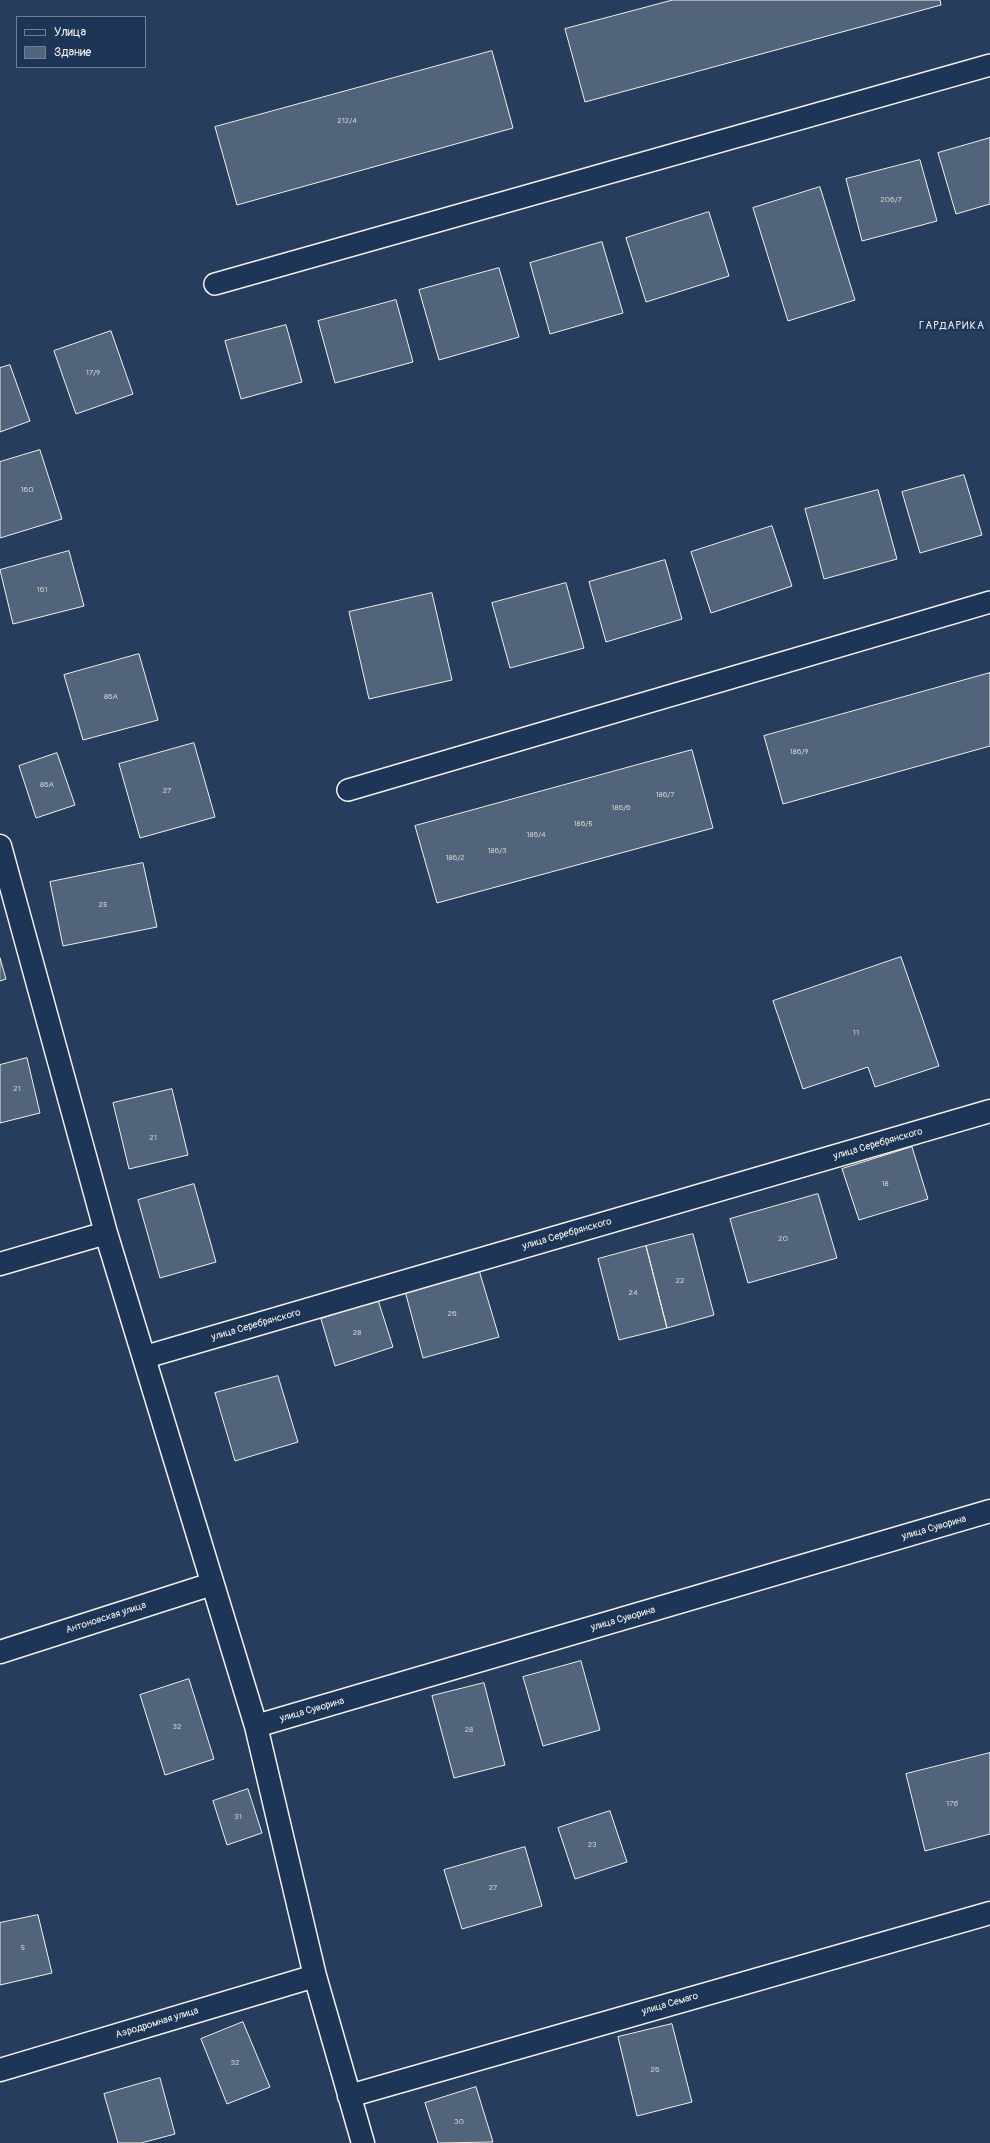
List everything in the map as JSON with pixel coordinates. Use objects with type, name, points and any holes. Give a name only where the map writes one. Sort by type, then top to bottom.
[{"type":"street","points":[[0,846],[5,884],[106,1233],[145,1357],[212,1584],[256,1726],[315,1976],[363,2143]]},
{"type":"street","name":"улица Серебрянского","points":[[145,1357],[990,1111]]},
{"type":"street","points":[[0,1264],[106,1233]]},
{"type":"street","name":"улица Суворина","points":[[256,1726],[990,1511]]},
{"type":"street","name":"Антоновская улица","points":[[0,1652],[212,1584]]},
{"type":"street","name":"улица Семаго","points":[[349,2096],[990,1913]]},
{"type":"street","name":"Аэродромная улица","points":[[0,2070],[315,1976]]},
{"type":"lane","points":[[215,284],[990,65]]},
{"type":"lane","points":[[348,790],[990,602]]},
{"type":"building","points":[[673,0],[940,0],[941,5],[585,102],[565,29]]},
{"type":"building","points":[[492,51],[513,128],[237,205],[215,127]]},
{"type":"building","points":[[990,138],[990,204],[956,214],[938,153]]},
{"type":"building","points":[[920,160],[937,221],[862,241],[846,179]]},
{"type":"building","points":[[820,187],[855,300],[788,321],[753,208]]},
{"type":"building","points":[[709,212],[729,276],[646,302],[626,238]]},
{"type":"building","points":[[602,242],[623,313],[550,334],[530,263]]},
{"type":"building","points":[[499,268],[519,337],[439,360],[419,290]]},
{"type":"building","points":[[396,300],[413,362],[335,383],[318,321]]},
{"type":"building","points":[[286,325],[302,382],[241,399],[225,341]]},
{"type":"building","points":[[111,331],[133,394],[76,414],[54,351]]},
{"type":"building","points":[[10,365],[30,421],[0,432],[0,368]]},
{"type":"building","points":[[40,450],[62,519],[0,538],[0,462]]},
{"type":"building","points":[[964,475],[982,535],[920,553],[902,492]]},
{"type":"building","points":[[878,490],[897,559],[824,579],[805,509]]},
{"type":"building","points":[[772,526],[792,586],[711,613],[691,552]]},
{"type":"building","points":[[69,551],[84,606],[13,624],[0,570]]},
{"type":"building","points":[[665,560],[682,619],[606,642],[589,582]]},
{"type":"building","points":[[566,583],[584,648],[510,668],[492,603]]},
{"type":"building","points":[[432,593],[452,680],[369,699],[349,612]]},
{"type":"building","points":[[139,654],[158,720],[83,740],[64,675]]},
{"type":"building","points":[[990,673],[990,746],[783,804],[764,736]]},
{"type":"building","points":[[194,743],[215,817],[140,838],[119,764]]},
{"type":"building","points":[[692,750],[713,828],[437,903],[415,826]]},
{"type":"building","points":[[57,753],[75,805],[36,818],[19,766]]},
{"type":"building","points":[[143,863],[157,927],[63,946],[50,882]]},
{"type":"building","points":[[901,957],[939,1066],[875,1087],[868,1067],[803,1089],[773,1001]]},
{"type":"building","points":[[0,958],[6,979],[0,981]]},
{"type":"building","points":[[27,1058],[40,1113],[0,1123],[0,1065]]},
{"type":"building","points":[[172,1089],[188,1155],[129,1169],[113,1103]]},
{"type":"building","points":[[912,1147],[928,1199],[859,1220],[842,1169]]},
{"type":"building","points":[[194,1184],[216,1262],[160,1278],[138,1200]]},
{"type":"building","points":[[818,1194],[837,1258],[748,1283],[730,1219]]},
{"type":"building","points":[[693,1234],[714,1315],[667,1328],[646,1246]]},
{"type":"building","points":[[646,1246],[667,1328],[619,1340],[598,1259]]},
{"type":"building","points":[[479,1270],[499,1337],[423,1358],[405,1291]]},
{"type":"building","points":[[378,1300],[393,1347],[335,1366],[321,1319]]},
{"type":"building","points":[[278,1376],[298,1442],[235,1461],[215,1393]]},
{"type":"building","points":[[581,1661],[600,1730],[543,1746],[523,1677]]},
{"type":"building","points":[[189,1679],[214,1759],[165,1775],[140,1695]]},
{"type":"building","points":[[484,1683],[505,1765],[454,1778],[432,1696]]},
{"type":"building","points":[[990,1753],[990,1834],[925,1851],[906,1774]]},
{"type":"building","points":[[248,1789],[262,1833],[227,1845],[213,1801]]},
{"type":"building","points":[[610,1811],[627,1862],[575,1879],[558,1828]]},
{"type":"building","points":[[525,1847],[542,1906],[462,1929],[444,1870]]},
{"type":"building","points":[[38,1915],[52,1973],[0,1985],[0,1923]]},
{"type":"building","points":[[243,2022],[270,2087],[227,2104],[201,2039]]},
{"type":"building","points":[[672,2024],[692,2102],[637,2116],[618,2037]]},
{"type":"building","points":[[160,2078],[175,2134],[141,2143],[118,2143],[104,2094]]},
{"type":"building","points":[[476,2087],[493,2142],[438,2143],[425,2103]]},
{"type":"district","name":"ГАРДАРИКА","points":[[952,326]]}]
